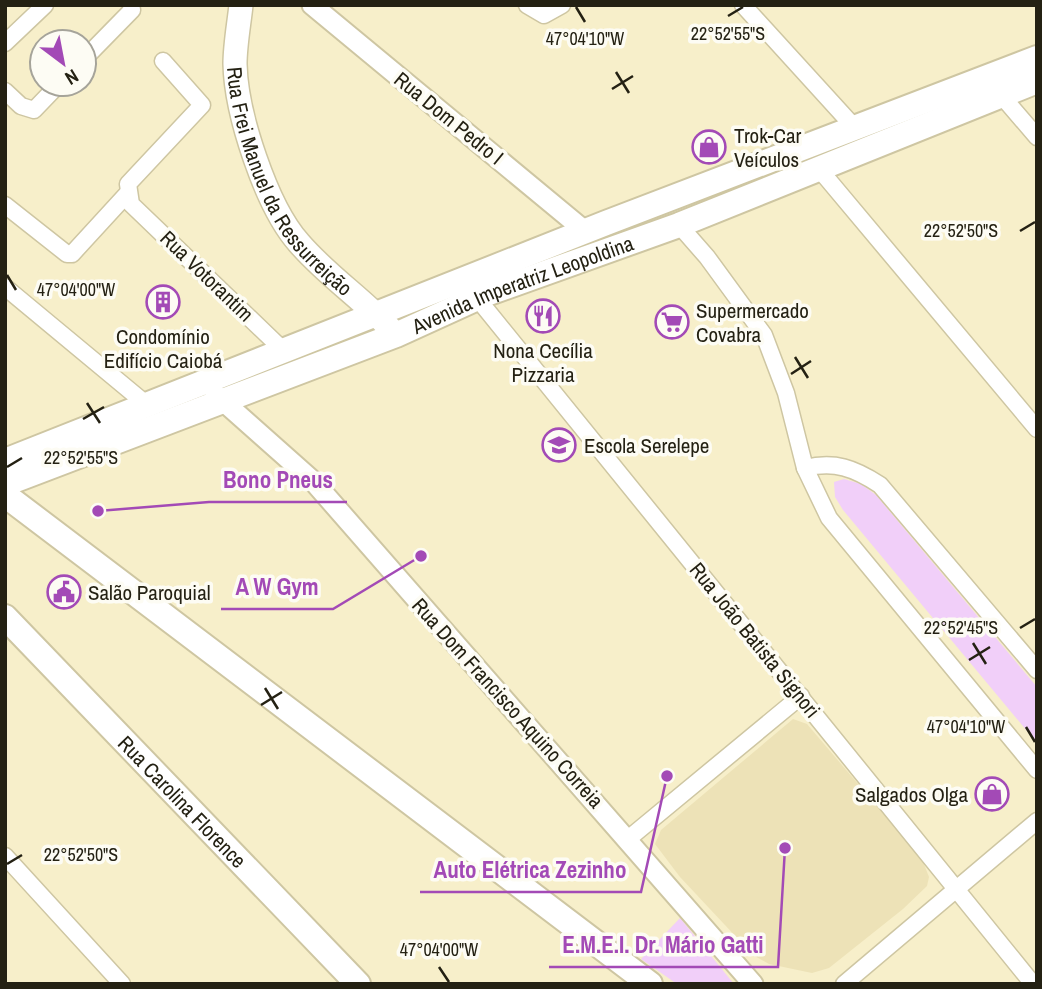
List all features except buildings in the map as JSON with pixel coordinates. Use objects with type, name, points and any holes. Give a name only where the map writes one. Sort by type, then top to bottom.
[{"type":"main road","name":"Rua Frei Manuel da Ressurreição","points":[[243,10],[235,63],[240,105],[271,198],[297,241],[377,314],[396,335]]},
{"type":"main road","name":"Avenida Imperatriz Leopoldina","points":[[5,461],[585,231],[1037,58]]},
{"type":"main road","name":"Avenida Imperatriz Leopoldina","points":[[5,484],[396,335],[477,298],[679,225],[820,170],[1037,81]]},
{"type":"main road","points":[[571,263],[584,241],[585,231]]},
{"type":"main road","points":[[5,495],[650,984]]},
{"type":"main road","name":"Rua Carolina Florence","points":[[7,621],[358,984]]},
{"type":"street","points":[[5,43],[45,5]]},
{"type":"street","points":[[98,45],[132,10],[131,5]]},
{"type":"street","name":"Rua Dom Pedro I","points":[[312,5],[585,231]]},
{"type":"street","points":[[527,5],[544,15],[562,5]]},
{"type":"street","points":[[743,5],[855,128]]},
{"type":"street","points":[[5,205],[67,254],[72,254],[129,199],[128,184],[136,173],[202,105],[163,61]]},
{"type":"street","points":[[5,90],[20,106],[34,110],[46,98]]},
{"type":"street","points":[[1001,95],[1037,137]]},
{"type":"street","points":[[820,170],[1037,429]]},
{"type":"street","name":"Rua Votorantim","points":[[129,199],[283,350]]},
{"type":"street","points":[[679,225],[707,257],[764,335],[786,393],[805,468],[829,518],[1037,770]]},
{"type":"street","points":[[5,288],[146,404]]},
{"type":"street","name":"Rua João Batista Signori","points":[[477,298],[1033,984]]},
{"type":"street","name":"Rua Dom Francisco Aquino Correia","points":[[201,383],[313,481],[748,977],[769,984]]},
{"type":"street","points":[[805,468],[839,464],[858,471],[880,485],[1037,670]]},
{"type":"street","points":[[628,839],[801,696]]},
{"type":"street","points":[[844,983],[1037,821]]},
{"type":"street","points":[[5,856],[122,984]]},
{"type":"shaded area","points":[[844,479],[861,484],[876,495],[1037,687],[1037,743],[843,510],[835,497],[834,482]]},
{"type":"shaded area","points":[[793,719],[807,724],[922,859],[929,877],[927,886],[903,909],[829,968],[812,973],[769,964],[753,955],[680,877],[655,844],[661,830]]},
{"type":"shaded area","points":[[680,918],[734,984],[677,984],[641,959]]},
{"type":"place","name":"Trok-Car Veículos","points":[[709,147]]},
{"type":"place","name":"Condomínio Edifício Caiobá","points":[[163,302]]},
{"type":"place","name":"Nona Cecília Pizzaria","points":[[543,316]]},
{"type":"place","name":"Supermercado Covabra","points":[[672,322]]},
{"type":"place","name":"Escola Serelepe","points":[[559,445]]},
{"type":"place","name":"Bono Pneus","points":[[98,511]]},
{"type":"place","name":"A W Gym","points":[[421,556]]},
{"type":"place","name":"Salão Paroquial","points":[[64,592]]},
{"type":"place","name":"Auto Elétrica Zezinho","points":[[667,776]]},
{"type":"place","name":"Salgados Olga","points":[[992,794]]},
{"type":"place","name":"E.M.E.I. Dr. Mário Gatti","points":[[785,848]]}]
